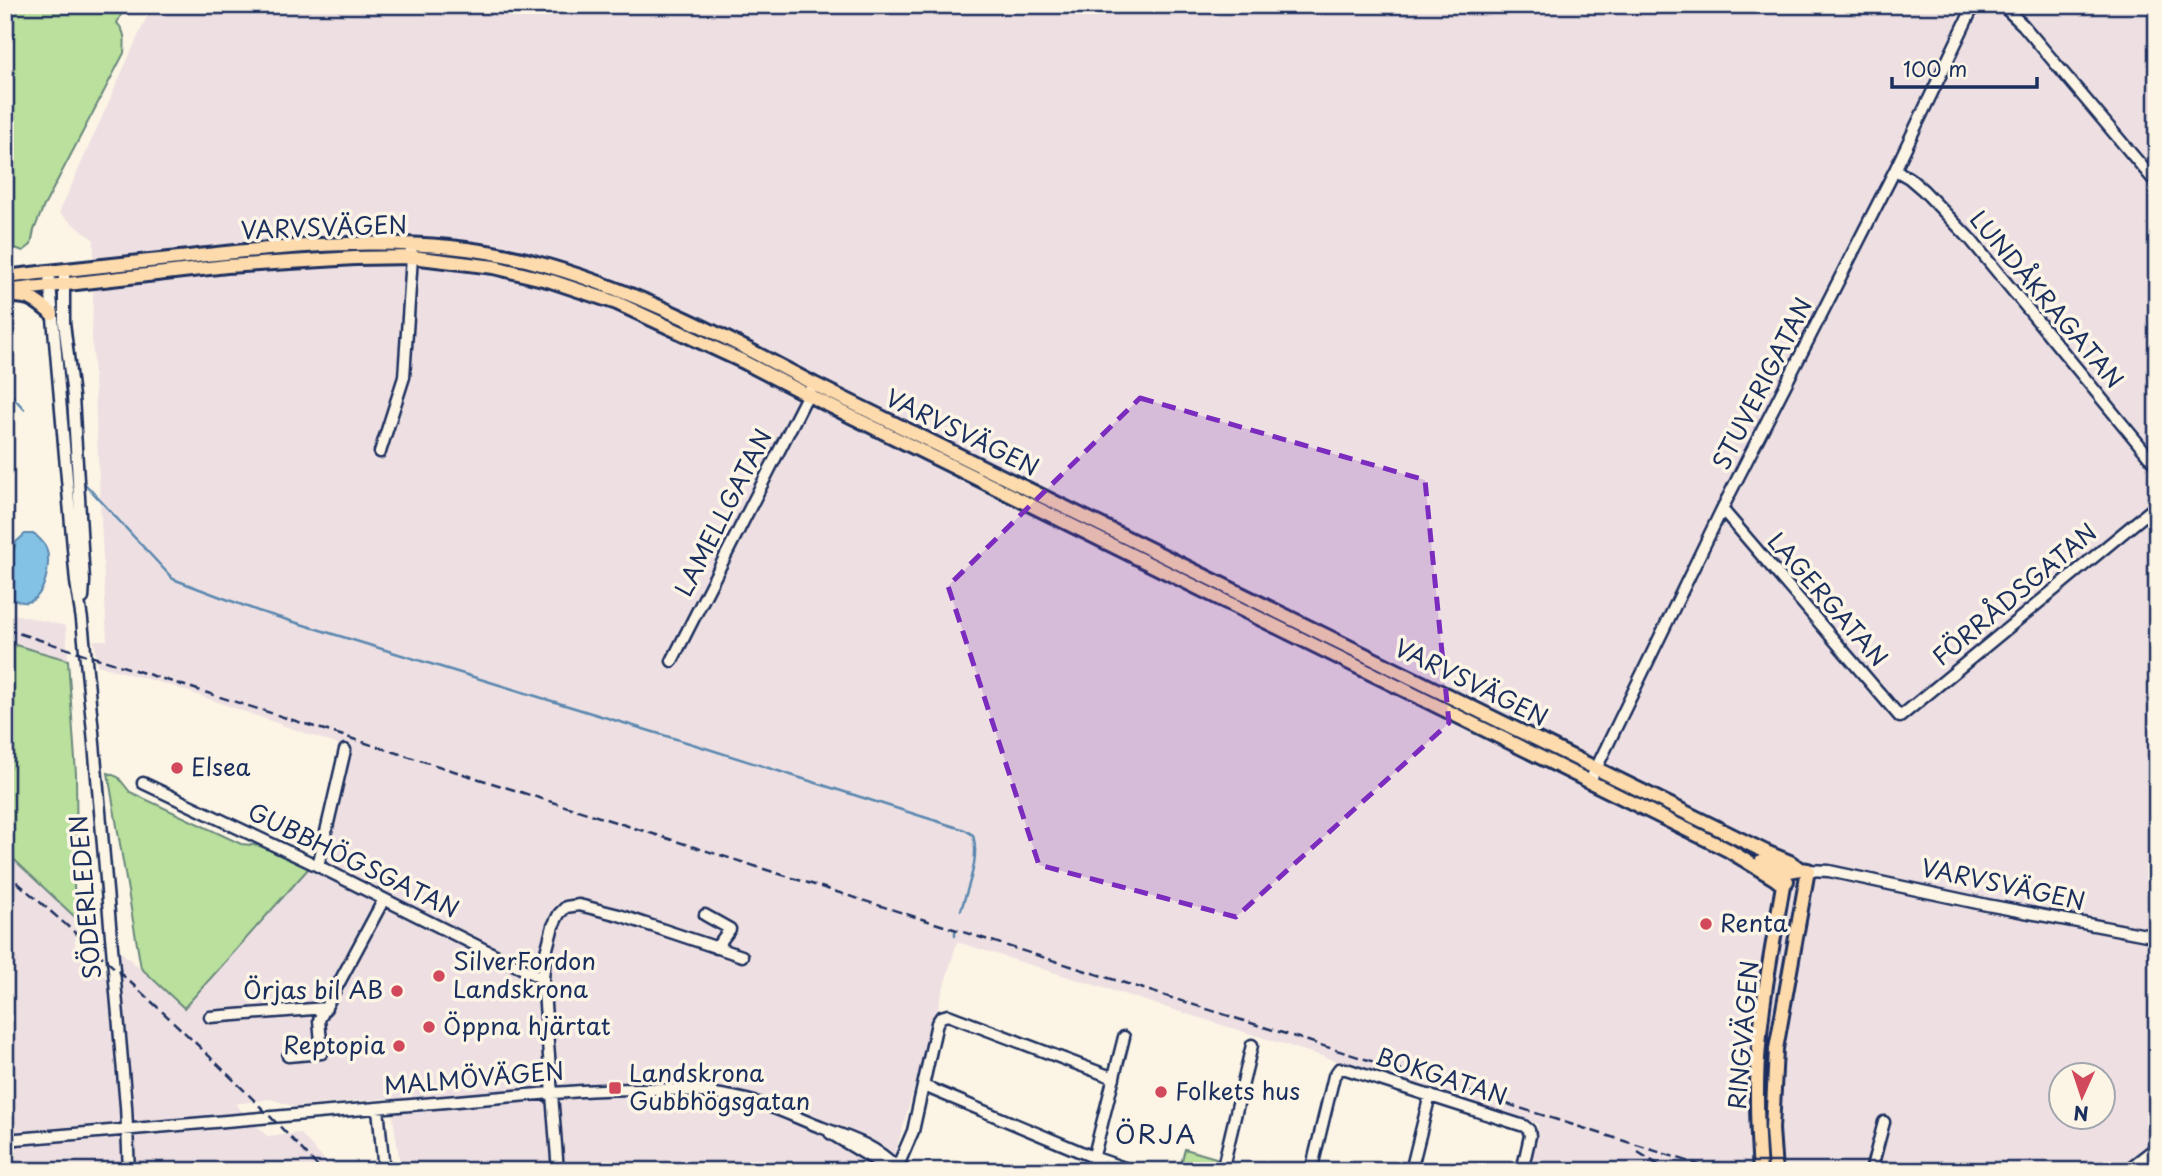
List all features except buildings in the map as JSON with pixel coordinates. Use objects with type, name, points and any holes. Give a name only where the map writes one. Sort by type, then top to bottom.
[{"type":"main road","name":"VARVSVÄGEN","points":[[56,278],[225,253],[355,242],[411,250],[490,253],[545,265],[622,290],[749,349],[811,389],[1728,850],[1783,885]]},
{"type":"main road","points":[[5,277],[56,278]]},
{"type":"main road","points":[[5,291],[56,278]]},
{"type":"main road","points":[[5,297],[26,296],[52,314]]},
{"type":"main road","name":"VARVSVÄGEN","points":[[811,389],[1804,869]]},
{"type":"main road","name":"VARVSVÄGEN","points":[[1728,850],[1784,872],[1804,869]]},
{"type":"main road","points":[[1783,885],[1804,869]]},
{"type":"main road","name":"RINGVÄGEN","points":[[1775,1171],[1772,1129],[1776,1049],[1804,869]]},
{"type":"main road","name":"RINGVÄGEN","points":[[1760,1171],[1757,1127],[1758,1047],[1783,885]]},
{"type":"street","name":"STUVERIGATAN","points":[[1590,781],[1722,509],[1895,170],[1974,5]]},
{"type":"street","points":[[2002,5],[2023,25],[2157,184]]},
{"type":"street","name":"LUNDÅKRAGATAN","points":[[1895,170],[1916,184],[1971,240],[2157,466]]},
{"type":"street","points":[[380,452],[404,377],[411,250]]},
{"type":"street","name":"SÖDERLEDEN","points":[[56,278],[52,314],[126,1105],[129,1171]]},
{"type":"street","name":"SÖDERLEDEN","points":[[56,278],[73,397],[84,581],[82,620]]},
{"type":"street","name":"LAMELLGATAN","points":[[672,661],[811,389]]},
{"type":"street","name":"FÖRRÅDSGATAN","points":[[1900,717],[2157,505]]},
{"type":"street","name":"LAGERGATAN","points":[[1722,509],[1900,717]]},
{"type":"street","points":[[318,866],[345,750]]},
{"type":"street","name":"GUBBHÖGSGATAN","points":[[143,782],[543,979]]},
{"type":"street","name":"VARVSVÄGEN","points":[[1804,869],[1829,871],[2157,937]]},
{"type":"street","points":[[288,1056],[322,1053],[319,1020],[384,899]]},
{"type":"street","points":[[558,1171],[543,979],[549,937],[559,914],[566,907],[592,907],[716,948],[729,956],[742,956]]},
{"type":"street","points":[[705,915],[730,929],[716,948]]},
{"type":"street","points":[[210,1017],[326,1008]]},
{"type":"street","points":[[900,1169],[913,1131],[937,1023],[942,1017],[948,1015],[1114,1078]]},
{"type":"street","points":[[1090,1171],[1124,1037]]},
{"type":"street","points":[[1222,1171],[1252,1045]]},
{"type":"street","name":"BOKGATAN","points":[[1311,1171],[1334,1076],[1339,1069],[1524,1126],[1529,1130],[1530,1136],[1522,1171]]},
{"type":"street","points":[[923,1086],[1133,1171]]},
{"type":"street","name":"MALMÖVÄGEN","points":[[5,1140],[551,1093],[615,1088],[663,1088],[715,1093],[757,1102],[821,1127],[848,1146],[880,1163],[900,1169]]},
{"type":"street","points":[[1410,1171],[1430,1095]]},
{"type":"street","points":[[378,1108],[384,1171]]},
{"type":"street","points":[[1871,1171],[1884,1122]]},
{"type":"street","points":[[2126,1171],[2157,1147]]},
{"type":"highlighted area","points":[[1140,398],[1425,480],[1449,723],[1236,917],[1039,865],[948,586]]},
{"type":"shaded area","points":[[152,5],[2157,5],[2157,1171],[1769,1171],[1748,1164],[1748,1171],[1702,1171],[1665,1159],[1678,1171],[1529,1171],[1538,1124],[957,942],[890,1171],[401,1171],[390,1098],[295,1107],[271,1099],[235,1104],[267,1136],[300,1133],[334,1171],[5,1171],[5,851],[76,918],[75,952],[123,991],[118,949],[184,1008],[309,868],[324,859],[350,749],[172,686],[97,665],[94,640],[107,640],[92,338],[94,240],[59,213]]},
{"type":"shaded area","points":[[5,612],[66,626],[68,660],[5,642]]},
{"type":"green space","points":[[5,5],[126,5],[117,23],[125,41],[124,53],[43,208],[31,245],[23,251],[5,244]]},
{"type":"green space","points":[[5,642],[68,660],[76,774],[76,918],[5,851]]},
{"type":"green space","points":[[108,773],[118,777],[130,792],[241,844],[264,846],[309,868],[184,1008],[141,968]]},
{"type":"green space","points":[[1185,1149],[1216,1158],[1213,1171],[1179,1171]]},
{"type":"water","points":[[25,534],[35,534],[43,542],[48,562],[43,587],[33,599],[25,602],[10,599],[7,585],[16,542]]},
{"type":"waterway","points":[[5,388],[24,409]]},
{"type":"waterway","points":[[85,484],[173,579],[258,611],[965,830],[973,835],[975,853],[961,910]]},
{"type":"railway","points":[[5,629],[1719,1171]]},
{"type":"railway","points":[[5,872],[168,1017],[246,1092],[322,1171]]},
{"type":"railway","points":[[1638,1152],[1668,1171]]},
{"type":"railway","points":[[2142,1171],[2157,1159]]},
{"type":"place","name":"Elsea","points":[[177,768]]},
{"type":"place","name":"Renta","points":[[1706,924]]},
{"type":"place","name":"SilverFordon Landskrona","points":[[439,976]]},
{"type":"place","name":"Örjas bil AB","points":[[397,991]]},
{"type":"place","name":"Öppna hjärtat","points":[[429,1027]]},
{"type":"place","name":"Reptopia","points":[[399,1046]]},
{"type":"place","name":"Landskrona Gubbhögsgatan","points":[[615,1088]]},
{"type":"place","name":"Folkets hus","points":[[1161,1092]]},
{"type":"district","name":"ÖRJA","points":[[1156,1135]]}]
